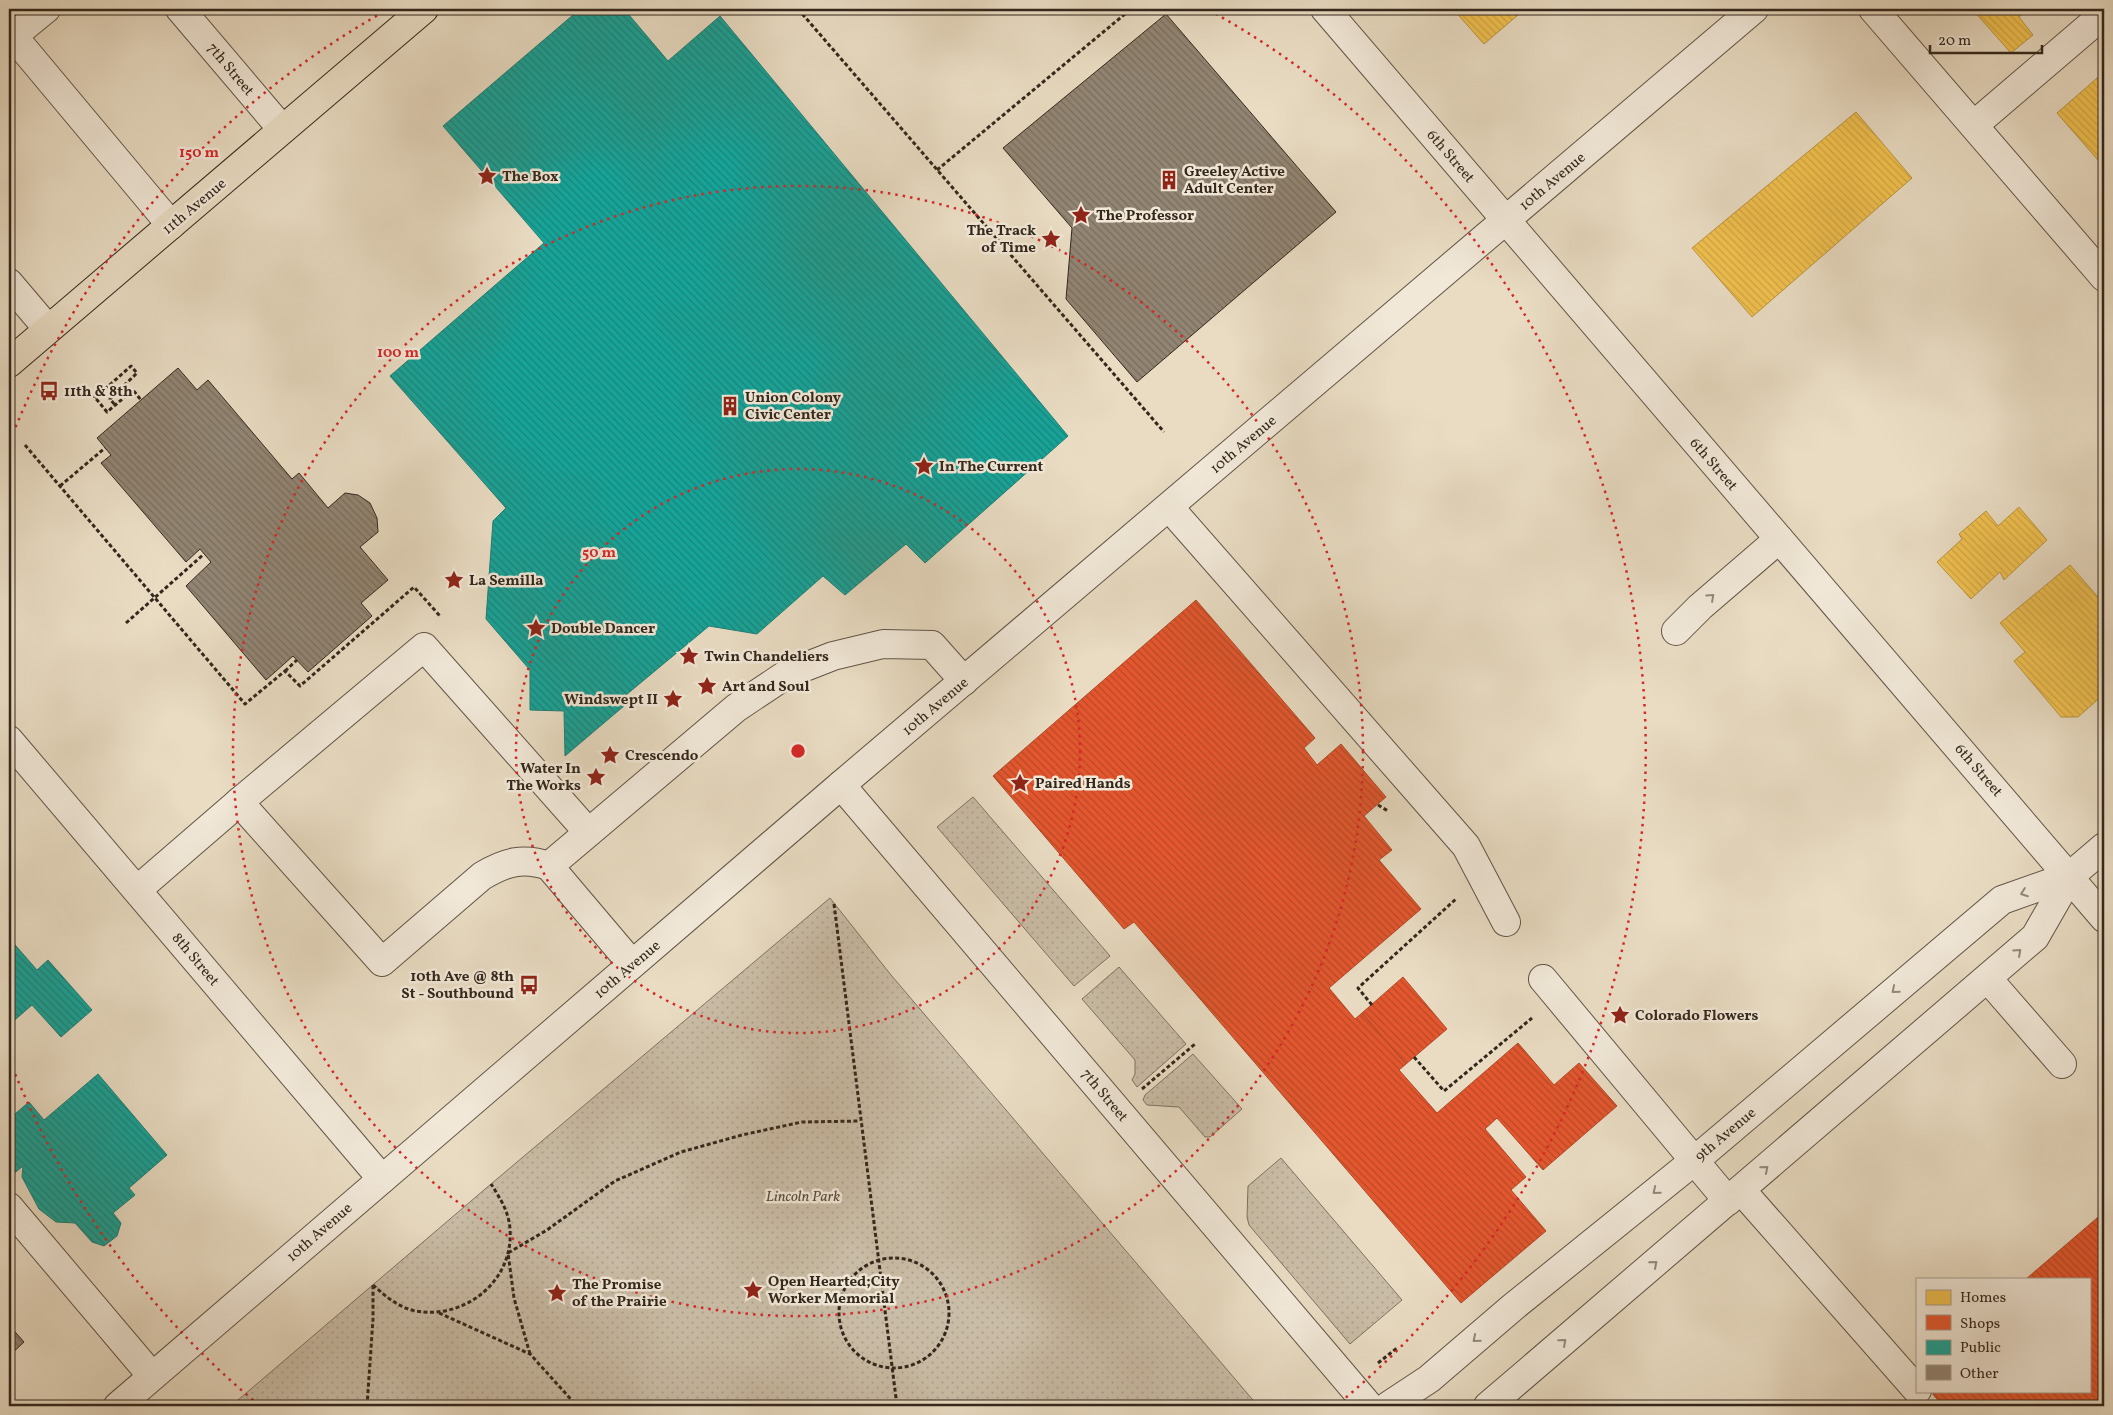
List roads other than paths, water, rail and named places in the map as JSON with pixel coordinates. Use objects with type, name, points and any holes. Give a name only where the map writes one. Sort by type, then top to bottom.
[{"type":"main road","name":"11th Avenue","points":[[9,363],[424,9]]},
{"type":"street","points":[[46,9],[11,36],[171,225]]},
{"type":"street","name":"7th Street","points":[[180,9],[282,129]]},
{"type":"street","name":"6th Street","points":[[1325,9],[2070,876],[2104,918]]},
{"type":"street","name":"10th Avenue","points":[[118,1406],[841,785],[1754,9]]},
{"type":"street","points":[[1873,9],[2104,277]]},
{"type":"street","points":[[1974,125],[2104,14]]},
{"type":"street","points":[[9,283],[48,329]]},
{"type":"street","points":[[1169,507],[1466,846],[1506,922]]},
{"type":"street","points":[[1676,631],[1700,607],[1779,539]]},
{"type":"street","points":[[549,866],[736,708],[787,674],[833,656],[883,644],[932,645],[964,681]]},
{"type":"street","points":[[136,890],[424,647],[588,832]]},
{"type":"street","name":"8th Street","points":[[9,740],[382,1179]]},
{"type":"street","name":"7th Street","points":[[841,785],[1369,1406]]},
{"type":"street","points":[[239,802],[382,962],[482,876],[497,867],[513,862],[533,861],[549,866],[632,964]]},
{"type":"street","name":"9th Avenue","points":[[1488,1406],[2035,937],[2070,876],[2104,847]]},
{"type":"street","name":"9th Avenue","points":[[1388,1406],[1429,1379],[1694,1161],[2002,900],[2070,876]]},
{"type":"street","points":[[1543,979],[1694,1161],[1734,1195],[1916,1389]]},
{"type":"street","points":[[1988,979],[2062,1064]]},
{"type":"street","points":[[9,1207],[152,1376]]},
{"type":"street","points":[[1919,1392],[1931,1406]]},
{"type":"place","name":"The Box","points":[[487,176]]},
{"type":"place","name":"Greeley Active Adult Center","points":[[1169,180]]},
{"type":"place","name":"The Professor","points":[[1081,215]]},
{"type":"place","name":"The Track of Time","points":[[1051,239]]},
{"type":"place","name":"11th & 8th","points":[[49,391]]},
{"type":"place","name":"Union Colony Civic Center","points":[[730,406]]},
{"type":"place","name":"In The Current","points":[[924,466]]},
{"type":"place","name":"La Semilla","points":[[454,580]]},
{"type":"place","name":"Double Dancer","points":[[536,628]]},
{"type":"place","name":"Twin Chandeliers","points":[[689,656]]},
{"type":"place","name":"Art and Soul","points":[[707,686]]},
{"type":"place","name":"Windswept II","points":[[673,699]]},
{"type":"place","name":"Crescendo","points":[[610,755]]},
{"type":"place","name":"Water In The Works","points":[[596,777]]},
{"type":"place","name":"Paired Hands","points":[[1020,783]]},
{"type":"place","name":"10th Ave @ 8th St - Southbound","points":[[529,985]]},
{"type":"place","name":"Colorado Flowers","points":[[1620,1015]]},
{"type":"place","name":"Open Hearted;City Worker Memorial","points":[[753,1290]]},
{"type":"place","name":"The Promise of the Prairie","points":[[557,1293]]},
{"type":"park label","name":"Lincoln Park","points":[[803,1196]]}]
